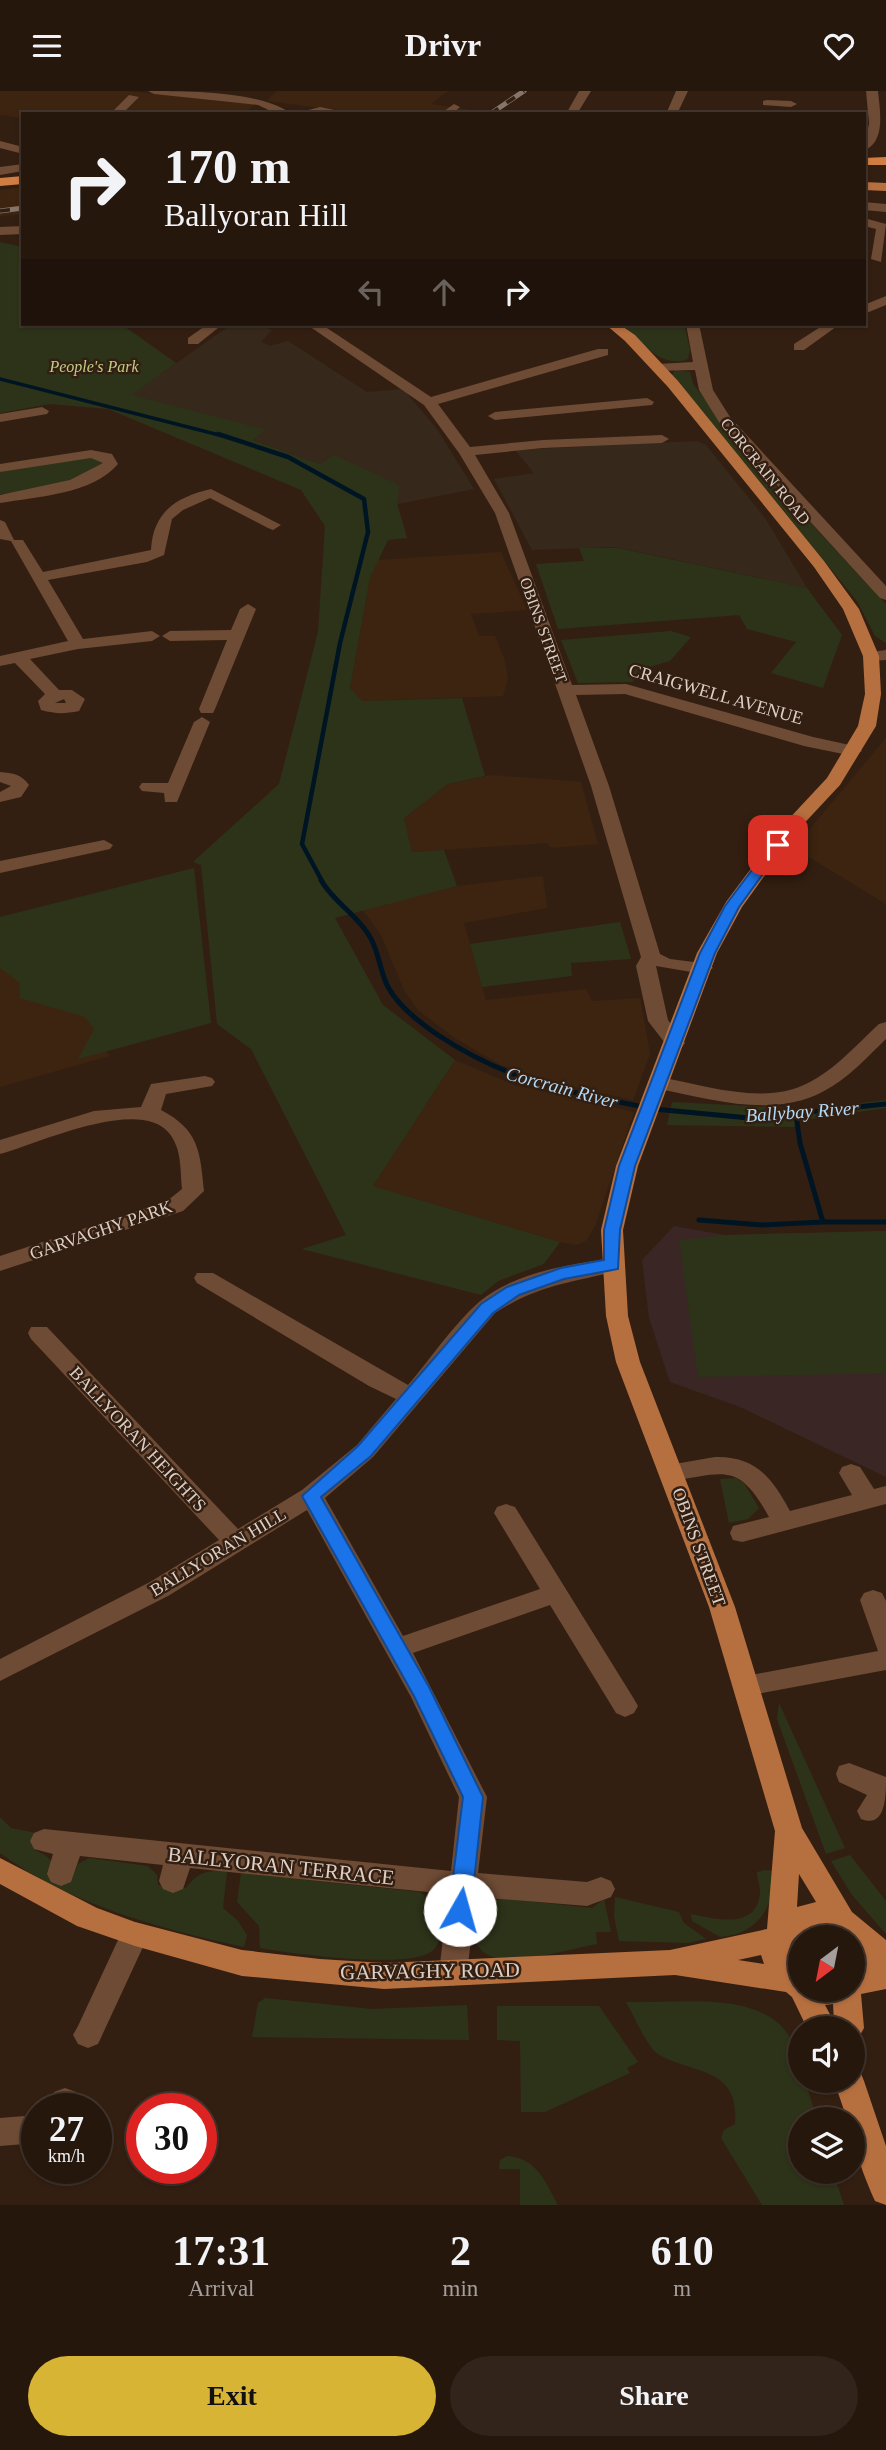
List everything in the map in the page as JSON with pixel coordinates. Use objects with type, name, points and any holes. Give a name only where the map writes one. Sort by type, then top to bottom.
[{"type":"highway","points":[[866,162],[886,161]]},
{"type":"highway","points":[[0,182],[21,180]]},
{"type":"main road","points":[[866,186],[886,187]]},
{"type":"main road","name":"CORCRAIN ROAD","points":[[614,326],[630,338],[658,368],[819,564],[851,609],[879,656]]},
{"type":"main road","name":"OBINS STREET","points":[[847,1925],[789,1831],[722,1607],[628,1362],[617,1316],[612,1230],[627,1166],[703,968],[733,906],[791,827],[834,781],[853,751],[867,726],[879,656]]},
{"type":"main road","name":"OBINS STREET","points":[[778,1934],[789,1831]]},
{"type":"main road","name":"GARVAGHY ROAD","points":[[0,1870],[76,1911],[135,1934],[229,1960],[295,1969],[384,1976],[670,1963],[778,1934]]},
{"type":"main road","points":[[788,1974],[776,1960],[778,1934],[789,1921],[813,1914],[845,1925]]},
{"type":"main road","points":[[865,1940],[886,1957]]},
{"type":"main road","name":"GARVAGHY ROAD","points":[[670,1963],[788,1985]]},
{"type":"main road","points":[[865,1982],[886,1976]]},
{"type":"main road","points":[[856,2093],[886,2191]]},
{"type":"street","points":[[154,91],[261,99],[284,112]]},
{"type":"street","points":[[572,112],[585,91]]},
{"type":"street","points":[[674,108],[682,91]]},
{"type":"street","points":[[866,147],[881,135],[872,93],[886,96]]},
{"type":"street","points":[[117,112],[137,94]]},
{"type":"street","points":[[766,102],[791,104]]},
{"type":"street","points":[[309,112],[334,112]]},
{"type":"street","points":[[1,145],[21,150]]},
{"type":"street","points":[[0,171],[21,167]]},
{"type":"street","points":[[866,206],[886,208]]},
{"type":"street","points":[[866,223],[882,227],[877,259]]},
{"type":"street","points":[[0,231],[21,230]]},
{"type":"street","points":[[866,309],[886,300]]},
{"type":"street","points":[[866,309],[886,315]]},
{"type":"street","points":[[192,341],[213,326]]},
{"type":"street","name":"OBINS STREET","points":[[316,326],[429,402],[466,452],[502,513],[613,826],[651,957],[646,966],[658,1021],[675,1043]]},
{"type":"street","points":[[692,326],[706,390],[737,435],[886,595]]},
{"type":"street","points":[[787,336],[802,344],[830,326]]},
{"type":"street","points":[[429,402],[601,355]]},
{"type":"street","points":[[658,368],[700,366]]},
{"type":"street","points":[[495,417],[647,402]]},
{"type":"street","points":[[567,410],[578,423],[586,442]]},
{"type":"street","points":[[0,418],[29,419],[42,411]]},
{"type":"street","points":[[466,452],[652,436]]},
{"type":"street","points":[[0,468],[91,454],[107,457],[110,464],[101,472],[78,480],[0,499]]},
{"type":"street","points":[[39,577],[147,557],[159,552],[158,529],[162,519],[187,502],[211,493],[274,525]]},
{"type":"street","points":[[8,535],[39,577],[78,644]]},
{"type":"street","points":[[148,787],[173,794],[246,613],[223,613]]},
{"type":"street","points":[[0,661],[78,644],[152,636],[161,632],[170,636],[236,635]]},
{"type":"street","points":[[19,657],[55,695]]},
{"type":"street","name":"CRAIGWELL AVENUE","points":[[566,690],[626,688],[810,742],[853,751]]},
{"type":"street","points":[[0,777],[12,778],[20,785],[15,793],[0,797]]},
{"type":"street","points":[[0,867],[104,845]]},
{"type":"street","points":[[651,957],[666,964],[703,968]]},
{"type":"street","points":[[656,1091],[754,1098],[802,1094],[824,1083],[886,1028]]},
{"type":"street","points":[[0,1147],[122,1111],[150,1111],[158,1089],[205,1082]]},
{"type":"street","name":"GARVAGHY PARK","points":[[0,1264],[175,1206],[193,1191],[194,1168],[184,1133],[167,1118],[150,1111]]},
{"type":"street","name":"BALLYORAN HILL","points":[[2,1666],[159,1589],[237,1544],[311,1496],[365,1451],[414,1397],[487,1308],[513,1291],[561,1274],[612,1265]]},
{"type":"street","points":[[205,1278],[377,1380],[414,1397]]},
{"type":"street","name":"BALLYORAN HEIGHTS","points":[[39,1333],[237,1544]]},
{"type":"street","points":[[672,1472],[741,1466],[763,1482],[784,1522]]},
{"type":"street","points":[[851,1473],[877,1497]]},
{"type":"street","points":[[311,1496],[422,1693],[473,1797],[453,1973]]},
{"type":"street","points":[[743,1533],[877,1497]]},
{"type":"street","points":[[506,1513],[625,1706]]},
{"type":"street","points":[[396,1649],[556,1593]]},
{"type":"street","points":[[873,1599],[886,1644]]},
{"type":"street","points":[[746,1686],[886,1660]]},
{"type":"street","points":[[849,1774],[880,1797]]},
{"type":"street","name":"BALLYORAN TERRACE","points":[[61,1874],[57,1843],[176,1869],[463,1884],[587,1894],[600,1889]]},
{"type":"street","points":[[88,2035],[135,1934]]},
{"type":"street","points":[[0,2132],[21,2130]]},
{"type":"shaded area","points":[[0,91],[127,91],[255,104],[246,112],[21,112],[21,118],[0,115]]},
{"type":"shaded area","points":[[276,91],[448,91],[431,104],[479,111],[352,112],[267,101]]},
{"type":"shaded area","points":[[21,187],[21,214],[0,216],[0,190]]},
{"type":"shaded area","points":[[229,326],[263,326],[272,330],[261,342],[270,346],[288,341],[367,392],[403,389],[437,429],[474,489],[398,504],[334,455],[320,464],[253,440],[265,431],[131,395]]},
{"type":"shaded area","points":[[697,441],[706,445],[765,518],[807,588],[615,547],[532,550],[494,479],[534,473],[515,450]]},
{"type":"shaded area","points":[[501,552],[527,610],[471,614],[479,636],[495,636],[504,658],[508,678],[503,696],[361,701],[350,688],[370,578],[378,560]]},
{"type":"shaded area","points":[[886,738],[886,904],[794,848]]},
{"type":"shaded area","points":[[492,775],[581,782],[598,844],[552,848],[547,843],[412,852],[404,818],[448,784]]},
{"type":"shaded area","points":[[543,876],[547,908],[464,923],[486,1000],[586,989],[592,1001],[640,998],[650,1054],[633,1100],[543,1080],[499,1064],[455,1038],[418,1010],[405,992],[381,935],[362,909],[457,886]]},
{"type":"shaded area","points":[[0,967],[89,1013],[109,1056],[0,1087]]},
{"type":"shaded area","points":[[455,1060],[514,1085],[634,1112],[595,1226],[587,1240],[577,1245],[560,1242],[373,1186]]},
{"type":"shaded area","points":[[674,1226],[725,1235],[886,1231],[886,1477],[740,1407],[670,1382],[649,1318],[642,1260]]},
{"type":"green space","name":"People's Park","points":[[0,242],[21,247],[21,326],[124,326],[176,363],[132,395],[266,430],[253,440],[320,464],[334,455],[399,485],[397,503],[407,538],[388,540],[370,578],[350,688],[362,701],[462,698],[485,776],[448,784],[404,818],[412,852],[444,850],[457,886],[335,918],[383,1005],[455,1060],[373,1186],[560,1242],[544,1264],[498,1281],[481,1295],[302,1249],[346,1235],[251,1049],[217,1024],[201,865],[193,862],[279,784],[318,632],[325,526],[301,490],[108,409],[50,404],[0,413]]},
{"type":"green space","points":[[624,326],[684,326],[690,349],[688,359],[669,360],[644,345]]},
{"type":"green space","points":[[675,370],[690,372],[693,384],[763,472],[886,604],[886,643],[875,636],[857,601],[672,375]]},
{"type":"green space","points":[[94,456],[104,458],[104,465],[81,477],[40,489],[0,494],[0,473],[4,470]]},
{"type":"green space","points":[[579,548],[618,548],[807,588],[842,635],[823,688],[771,673],[796,642],[747,629],[739,615],[558,629],[536,564],[584,561]]},
{"type":"green space","points":[[671,631],[691,637],[670,661],[649,667],[632,682],[578,683],[561,640]]},
{"type":"green space","points":[[194,868],[211,1023],[78,1059],[94,1029],[85,1017],[20,998],[20,983],[0,968],[0,917]]},
{"type":"green space","points":[[620,922],[631,959],[571,963],[572,976],[482,987],[470,944]]},
{"type":"green space","points":[[886,1100],[886,1108],[797,1121],[794,1127],[667,1125],[672,1102],[809,1109]]},
{"type":"green space","points":[[886,1231],[886,1373],[698,1377],[679,1240],[725,1235]]},
{"type":"green space","points":[[736,1478],[744,1483],[759,1508],[748,1519],[729,1523],[720,1479]]},
{"type":"green space","points":[[779,1703],[845,1848],[826,1854],[777,1719]]},
{"type":"green space","points":[[0,1817],[11,1828],[36,1833],[35,1850],[45,1855],[71,1880],[78,1864],[89,1858],[148,1866],[157,1875],[158,1885],[186,1888],[204,1873],[227,1871],[223,1908],[238,1921],[247,1935],[244,1947],[149,1923],[56,1887],[0,1853]]},
{"type":"green space","points":[[850,1855],[886,1901],[886,1934],[852,1895],[831,1861]]},
{"type":"green space","points":[[775,1871],[774,1884],[762,1916],[754,1924],[734,1935],[720,1937],[692,1921],[691,1914],[733,1919],[751,1913],[760,1894],[757,1872]]},
{"type":"green space","points":[[241,1873],[420,1892],[440,1907],[440,1939],[435,1948],[424,1955],[405,1959],[352,1959],[260,1948],[259,1926],[237,1902]]},
{"type":"green space","points":[[481,1896],[592,1908],[604,1899],[611,1932],[596,1932],[597,1944],[527,1958],[499,1959],[483,1952],[469,1931],[475,1901]]},
{"type":"green space","points":[[615,1897],[679,1912],[684,1923],[706,1939],[688,1943],[619,1941],[614,1916]]},
{"type":"green space","points":[[265,1998],[372,2009],[467,2005],[469,2040],[252,2037],[258,2003]]},
{"type":"green space","points":[[681,2001],[738,2005],[763,2013],[782,2027],[788,2037],[788,2093],[809,2093],[813,2107],[788,2107],[788,2184],[837,2184],[844,2205],[762,2205],[721,2138],[724,2130],[735,2124],[735,2105],[730,2091],[722,2081],[711,2075],[658,2054],[645,2038],[626,2002]]},
{"type":"green space","points":[[497,2006],[599,2006],[638,2062],[627,2068],[630,2073],[545,2112],[521,2112],[520,2041],[497,2040]]},
{"type":"green space","points":[[507,2156],[526,2161],[533,2166],[558,2205],[520,2205],[520,2169],[499,2169],[500,2160]]},
{"type":"waterway","points":[[0,379],[223,436]]},
{"type":"waterway","points":[[218,434],[288,457],[364,499],[368,532],[340,643],[302,844],[322,881]]},
{"type":"waterway","name":"Corcrain River","points":[[321,880],[365,929],[375,949],[385,981],[398,1001],[431,1030],[463,1051],[513,1074],[562,1089],[644,1107]]},
{"type":"waterway","name":"Ballybay River","points":[[654,1109],[749,1118],[886,1104]]},
{"type":"waterway","points":[[796,1115],[800,1143],[823,1222]]},
{"type":"waterway","points":[[699,1220],[762,1225],[823,1222]]},
{"type":"waterway","points":[[823,1222],[886,1222]]},
{"type":"railway","points":[[493,112],[524,91]]},
{"type":"railway","points":[[0,211],[21,208]]},
{"type":"route","points":[[460,1910],[473,1797],[422,1693],[311,1496],[365,1451],[414,1397],[487,1308],[513,1291],[561,1274],[612,1265],[612,1230],[627,1166],[708,953],[733,906],[778,845]]}]
